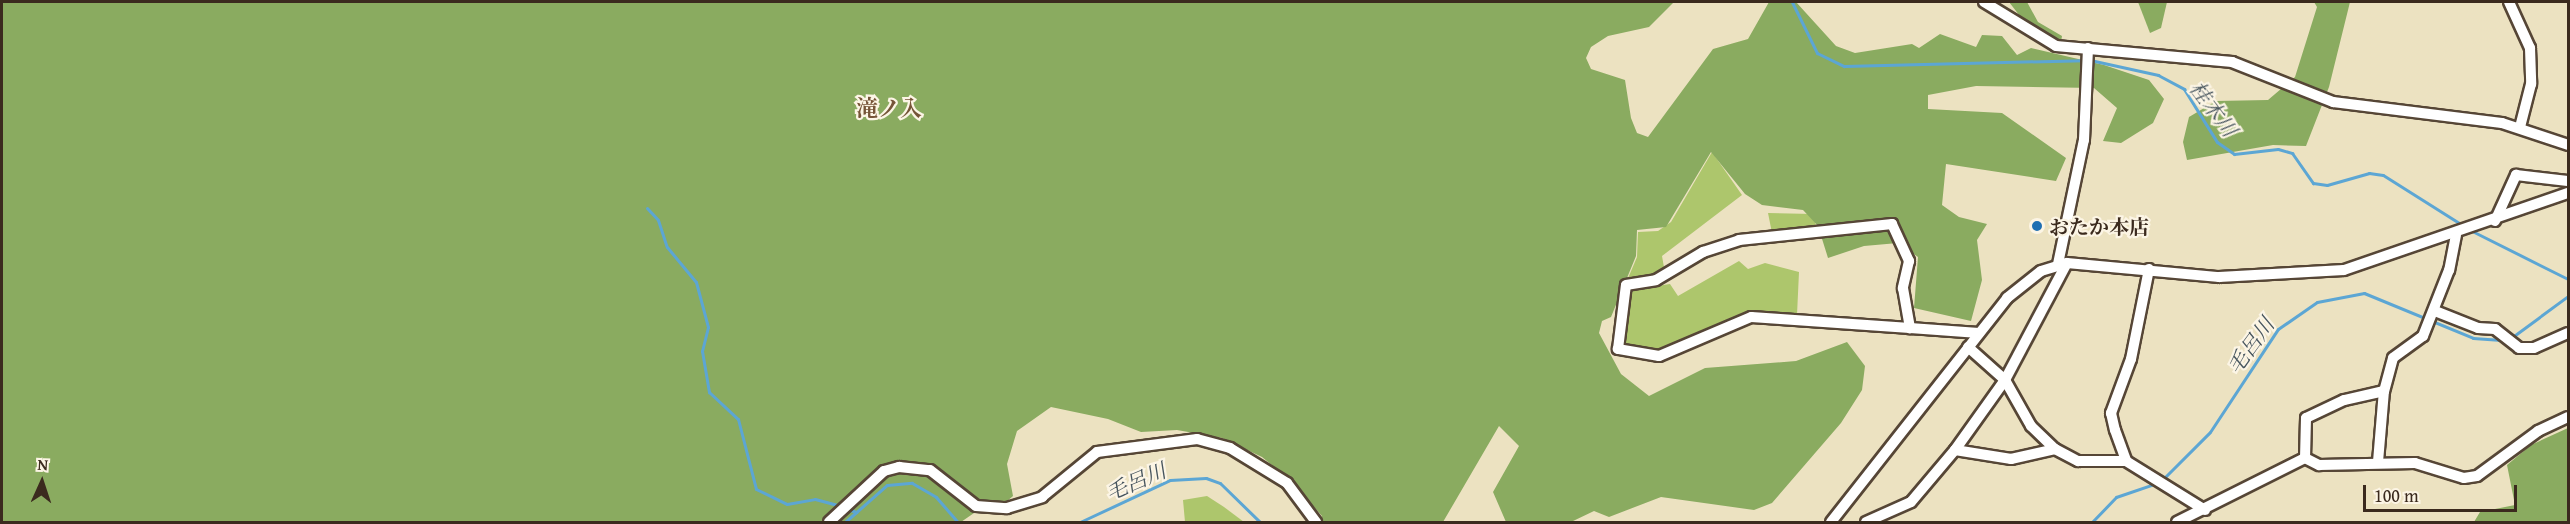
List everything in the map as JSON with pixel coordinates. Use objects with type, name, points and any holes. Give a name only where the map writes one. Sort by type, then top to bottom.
[{"type":"street","points":[[1984,2],[2036,37],[2056,46],[2232,62],[2333,102],[2520,127],[2568,145]]},
{"type":"street","points":[[2509,2],[2530,48],[2531,84],[2520,127]]},
{"type":"street","points":[[1866,522],[1911,502],[1955,450],[2005,380],[2062,264],[2084,140],[2088,50]]},
{"type":"street","points":[[2494,221],[2516,175],[2568,181]]},
{"type":"street","points":[[1832,522],[1979,333],[2024,280],[2062,264],[2149,269],[2219,277],[2344,270],[2458,234],[2568,193]]},
{"type":"street","points":[[1910,328],[1903,288],[1909,261],[1892,224],[1871,230],[1825,227],[1721,245],[1656,280],[1626,285],[1618,349],[1659,356],[1751,317],[1979,333]]},
{"type":"street","points":[[2378,462],[2384,391],[2393,358],[2419,342],[2427,328],[2458,234]]},
{"type":"street","points":[[2126,461],[2111,413],[2131,360],[2149,269]]},
{"type":"street","points":[[2434,312],[2501,333],[2513,345],[2527,350],[2568,333]]},
{"type":"street","points":[[1968,347],[2005,380],[2031,426],[2055,449],[2078,460],[2126,461],[2205,510]]},
{"type":"street","points":[[2305,458],[2306,418],[2350,398],[2384,391]]},
{"type":"street","points":[[2305,458],[2319,465],[2415,462],[2455,477],[2477,476],[2531,436],[2568,417]]},
{"type":"street","points":[[829,522],[884,471],[899,466],[930,470],[976,506],[1007,508],[1042,497],[1097,452],[1188,439],[1248,457],[1287,483],[1316,522]]},
{"type":"street","points":[[1955,450],[2011,459],[2055,449]]},
{"type":"street","points":[[2177,522],[2305,458]]},
{"type":"green space","points":[[2,2],[1674,2],[1649,27],[1608,36],[1591,47],[1586,58],[1591,69],[1625,80],[1631,118],[1637,133],[1648,137],[1713,49],[1748,39],[1769,2],[1796,2],[1836,46],[1855,53],[1912,44],[1919,48],[1940,34],[1976,47],[1982,35],[2002,36],[2017,55],[2031,48],[2104,65],[2149,80],[2164,99],[2153,123],[2121,143],[2103,141],[2117,108],[2094,88],[1976,86],[1928,95],[1928,109],[2002,113],[2066,158],[2056,181],[1946,164],[1942,205],[1959,217],[1987,224],[1977,240],[1982,280],[1971,321],[1914,308],[1918,257],[1898,243],[1864,246],[1828,258],[1818,226],[1803,210],[1762,205],[1745,194],[1711,152],[1666,227],[1637,230],[1636,256],[1611,317],[1602,321],[1599,333],[1621,374],[1649,396],[1705,368],[1796,361],[1847,342],[1865,366],[1862,390],[1841,423],[1772,503],[1754,510],[1661,497],[1609,517],[1594,511],[1571,522],[1506,522],[1493,492],[1519,446],[1499,426],[1443,522],[1321,522],[1322,516],[1291,481],[1262,457],[1222,438],[1177,430],[1141,432],[1108,419],[1051,407],[1017,431],[1007,464],[1013,496],[1005,503],[990,502],[961,522],[2,522]]},
{"type":"green space","points":[[2009,2],[2027,2],[2038,22],[2062,36],[2061,42],[2030,29]]},
{"type":"green space","points":[[2138,2],[2167,2],[2161,28],[2150,33]]},
{"type":"green space","points":[[2314,2],[2350,2],[2329,87],[2306,146],[2273,145],[2187,160],[2183,142],[2189,117],[2216,101],[2268,100],[2295,77],[2317,7]]},
{"type":"green space","points":[[1712,152],[1742,195],[1662,256],[1665,273],[1626,283],[1637,257],[1638,232],[1658,231],[1671,222]]},
{"type":"green space","points":[[1768,213],[1813,214],[1816,226],[1772,233]]},
{"type":"green space","points":[[1739,261],[1748,269],[1765,263],[1799,272],[1797,315],[1750,312],[1659,353],[1621,346],[1630,290],[1670,284],[1678,296]]},
{"type":"green space","points":[[2568,428],[2568,522],[2474,522],[2480,512],[2515,505],[2507,465],[2531,445]]},
{"type":"green space","points":[[1207,496],[1244,522],[1185,522],[1183,500]]},
{"type":"waterway","name":"桂木川","points":[[1792,2],[1817,53],[1844,66],[2084,60]]},
{"type":"waterway","name":"桂木川","points":[[2090,60],[2158,75],[2184,89],[2217,142],[2234,154],[2278,149],[2292,153],[2313,183],[2327,185],[2369,173],[2383,175],[2464,226]]},
{"type":"waterway","points":[[647,208],[658,220],[667,247],[696,282],[708,327],[702,351],[709,392],[738,419],[756,489],[787,504],[815,499],[842,506]]},
{"type":"waterway","name":"桂木川","points":[[2470,230],[2568,279]]},
{"type":"waterway","name":"毛呂川","points":[[2163,479],[2210,432],[2278,329],[2317,302],[2364,293],[2473,338],[2505,340]]},
{"type":"waterway","name":"毛呂川","points":[[2511,338],[2568,296]]},
{"type":"waterway","name":"毛呂川","points":[[1080,522],[1170,480],[1206,478],[1220,483],[1260,522]]},
{"type":"waterway","name":"毛呂川","points":[[845,522],[887,485],[912,483],[936,497],[958,522]]},
{"type":"waterway","name":"毛呂川","points":[[2092,522],[2116,497],[2157,483]]},
{"type":"waterway","points":[[848,509],[856,512]]},
{"type":"place","name":"おたか本店","points":[[2037,226]]},
{"type":"district","name":"滝ノ入","points":[[889,109]]}]
